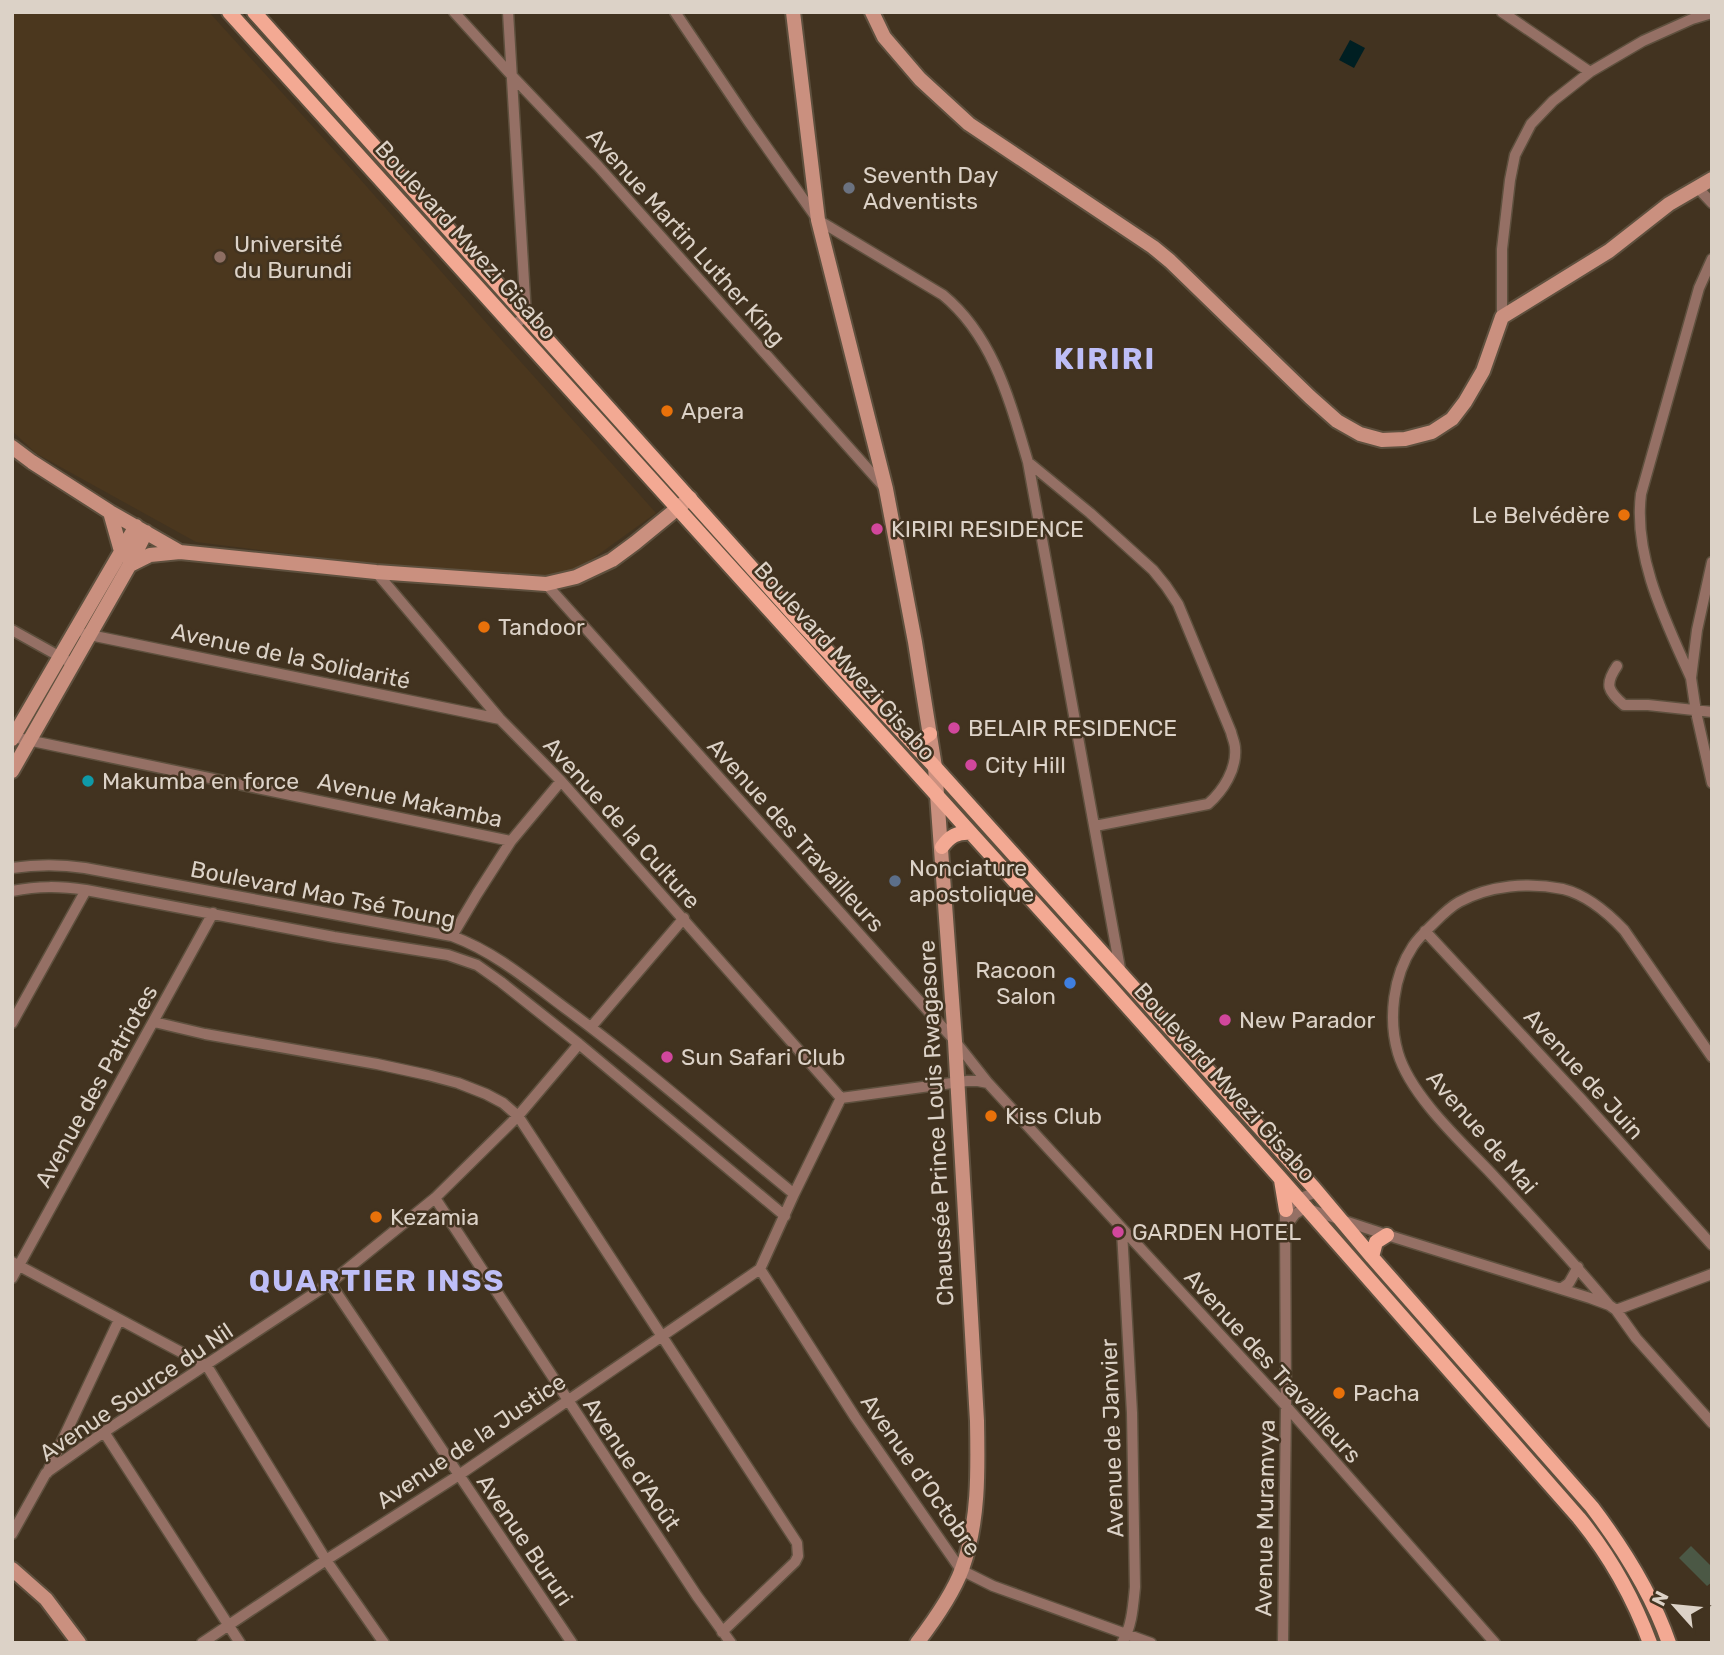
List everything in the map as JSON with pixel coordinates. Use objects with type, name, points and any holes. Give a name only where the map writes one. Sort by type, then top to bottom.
[{"type":"main road","name":"Boulevard Mwezi Gisabo","points":[[229,12],[1111,988],[1590,1531],[1624,1582],[1650,1643]]},
{"type":"main road","name":"Boulevard Mwezi Gisabo","points":[[254,12],[802,624],[935,767],[1317,1192],[1592,1507],[1617,1541],[1650,1598],[1669,1643]]},
{"type":"main road","points":[[355,151],[369,141]]},
{"type":"main road","points":[[790,635],[802,624]]},
{"type":"main road","points":[[911,741],[920,740],[930,734]]},
{"type":"main road","points":[[942,847],[956,834],[971,833]]},
{"type":"main road","points":[[1281,1179],[1286,1210]]},
{"type":"main road","points":[[1372,1257],[1376,1242],[1387,1235]]},
{"type":"main road","points":[[1488,1414],[1500,1403]]},
{"type":"street","name":"Avenue Martin Luther King","points":[[454,12],[598,166],[886,489]]},
{"type":"street","points":[[508,12],[526,315],[514,326]]},
{"type":"street","points":[[675,12],[748,122],[818,220],[930,286],[957,307],[996,366],[1028,462],[1121,975],[1111,988]]},
{"type":"street","name":"Chaussée Prince Louis Rwagasore","points":[[793,12],[818,220],[886,489],[930,734],[942,847],[978,1470],[976,1506],[961,1570],[941,1609],[917,1643]]},
{"type":"street","points":[[872,12],[884,37],[920,79],[951,109],[987,137],[1153,247],[1337,421],[1360,434],[1382,440],[1405,439],[1432,432],[1452,419],[1483,370],[1502,317],[1502,249],[1510,180],[1515,155],[1531,124],[1553,101],[1590,72],[1643,41],[1712,13]]},
{"type":"street","points":[[1502,12],[1590,72]]},
{"type":"street","points":[[1502,317],[1609,251],[1661,210],[1712,179]]},
{"type":"street","points":[[1697,187],[1712,203]]},
{"type":"street","points":[[1712,259],[1699,288],[1640,494],[1638,511],[1642,545],[1654,592],[1691,678],[1712,783]]},
{"type":"street","points":[[12,447],[110,512],[180,552]]},
{"type":"street","points":[[1028,462],[1135,553],[1166,586],[1187,625],[1235,748],[1227,781],[1218,796],[1208,804],[1095,826]]},
{"type":"street","points":[[129,566],[150,555],[180,552],[376,572],[546,584],[576,577],[612,560],[690,498]]},
{"type":"street","points":[[110,512],[121,551]]},
{"type":"street","points":[[13,738],[121,551],[141,529]]},
{"type":"street","points":[[13,768],[129,566],[141,529]]},
{"type":"street","points":[[1691,678],[1697,630],[1712,562]]},
{"type":"street","name":"Avenue de la Culture","points":[[376,572],[500,719],[561,781],[841,1098]]},
{"type":"street","name":"Avenue des Travailleurs","points":[[546,584],[955,1041],[988,1083],[1286,1406],[1495,1643]]},
{"type":"street","points":[[12,630],[73,664]]},
{"type":"street","name":"Avenue de la Solidarité","points":[[74,630],[500,719]]},
{"type":"street","points":[[1616,666],[1609,677],[1609,685],[1613,694],[1624,705],[1712,712]]},
{"type":"street","name":"Avenue Makamba","points":[[13,738],[511,841]]},
{"type":"street","points":[[452,936],[511,841],[561,781]]},
{"type":"street","name":"Boulevard Mao Tsé Toung","points":[[12,868],[55,864],[85,868],[452,936],[485,950],[591,1027],[794,1194]]},
{"type":"street","name":"Avenue de Mai","points":[[1712,1057],[1623,930],[1607,912],[1586,898],[1564,890],[1533,885],[1504,887],[1471,896],[1457,903],[1413,947],[1402,968],[1395,991],[1393,1031],[1404,1070],[1415,1088],[1450,1130],[1578,1267],[1636,1338],[1712,1423]]},
{"type":"street","name":"Boulevard Mao Tsé Toung","points":[[12,891],[61,886],[448,956],[477,965],[579,1044],[785,1216]]},
{"type":"street","points":[[12,1024],[86,890]]},
{"type":"street","name":"Avenue des Patriotes","points":[[12,1278],[16,1264],[213,913]]},
{"type":"street","points":[[591,1027],[684,918]]},
{"type":"street","name":"Avenue de Juin","points":[[1426,932],[1712,1245]]},
{"type":"street","points":[[154,1022],[428,1075],[486,1094],[503,1103],[518,1116],[799,1549],[795,1562],[722,1632]]},
{"type":"street","name":"Avenue Source du Nil","points":[[12,1534],[46,1473],[330,1283],[435,1198],[518,1116],[579,1044]]},
{"type":"street","points":[[760,1269],[841,1098],[978,1080],[988,1083]]},
{"type":"street","points":[[1286,1226],[1302,1204],[1317,1192]]},
{"type":"street","name":"Avenue d'Août","points":[[435,1198],[731,1643]]},
{"type":"street","points":[[1286,1210],[1292,1202],[1302,1204],[1387,1235],[1562,1288],[1613,1307],[1712,1274]]},
{"type":"street","name":"Avenue Muramvya","points":[[1283,1643],[1286,1210]]},
{"type":"street","name":"Avenue de Janvier","points":[[1122,1230],[1132,1413],[1135,1587],[1132,1616],[1124,1638]]},
{"type":"street","points":[[16,1264],[207,1366],[326,1560],[384,1643]]},
{"type":"street","points":[[1562,1288],[1569,1283],[1578,1267]]},
{"type":"street","name":"Avenue d'Octobre","points":[[760,1269],[855,1418],[961,1570],[993,1586],[1124,1638],[1150,1643]]},
{"type":"street","name":"Avenue de la Justice","points":[[202,1643],[458,1475],[760,1269]]},
{"type":"street","name":"Avenue Bururi","points":[[330,1283],[572,1643]]},
{"type":"street","points":[[46,1473],[119,1320]]},
{"type":"street","points":[[104,1432],[240,1643]]},
{"type":"street","points":[[12,1569],[46,1599],[79,1643]]},
{"type":"shaded area","name":"Université du Burundi","points":[[12,12],[209,12],[656,513],[577,570],[539,577],[503,577],[196,542],[37,454],[12,431]]},
{"type":"green space","points":[[1691,1546],[1712,1567],[1712,1582],[1707,1586],[1679,1558]]},
{"type":"water","points":[[1350,40],[1365,48],[1354,68],[1339,60]]},
{"type":"place","name":"Seventh Day Adventists","points":[[849,188]]},
{"type":"place","name":"Université du Burundi","points":[[220,257]]},
{"type":"place","name":"Apera","points":[[667,411]]},
{"type":"place","name":"Le Belvédère","points":[[1624,515]]},
{"type":"place","name":"KIRIRI RESIDENCE","points":[[877,529]]},
{"type":"place","name":"Tandoor","points":[[484,627]]},
{"type":"place","name":"BELAIR RESIDENCE","points":[[954,728]]},
{"type":"place","name":"City Hill","points":[[971,765]]},
{"type":"place","name":"Makumba en force","points":[[88,781]]},
{"type":"place","name":"Nonciature apostolique","points":[[895,881]]},
{"type":"place","name":"Racoon Salon","points":[[1070,983]]},
{"type":"place","name":"New Parador","points":[[1225,1020]]},
{"type":"place","name":"Sun Safari Club","points":[[667,1057]]},
{"type":"place","name":"Kiss Club","points":[[991,1116]]},
{"type":"place","name":"Kezamia","points":[[376,1217]]},
{"type":"place","name":"GARDEN HOTEL","points":[[1118,1232]]},
{"type":"place","name":"Pacha","points":[[1339,1393]]},
{"type":"district","name":"KIRIRI","points":[[1105,359]]},
{"type":"district","name":"QUARTIER INSS","points":[[377,1281]]}]
